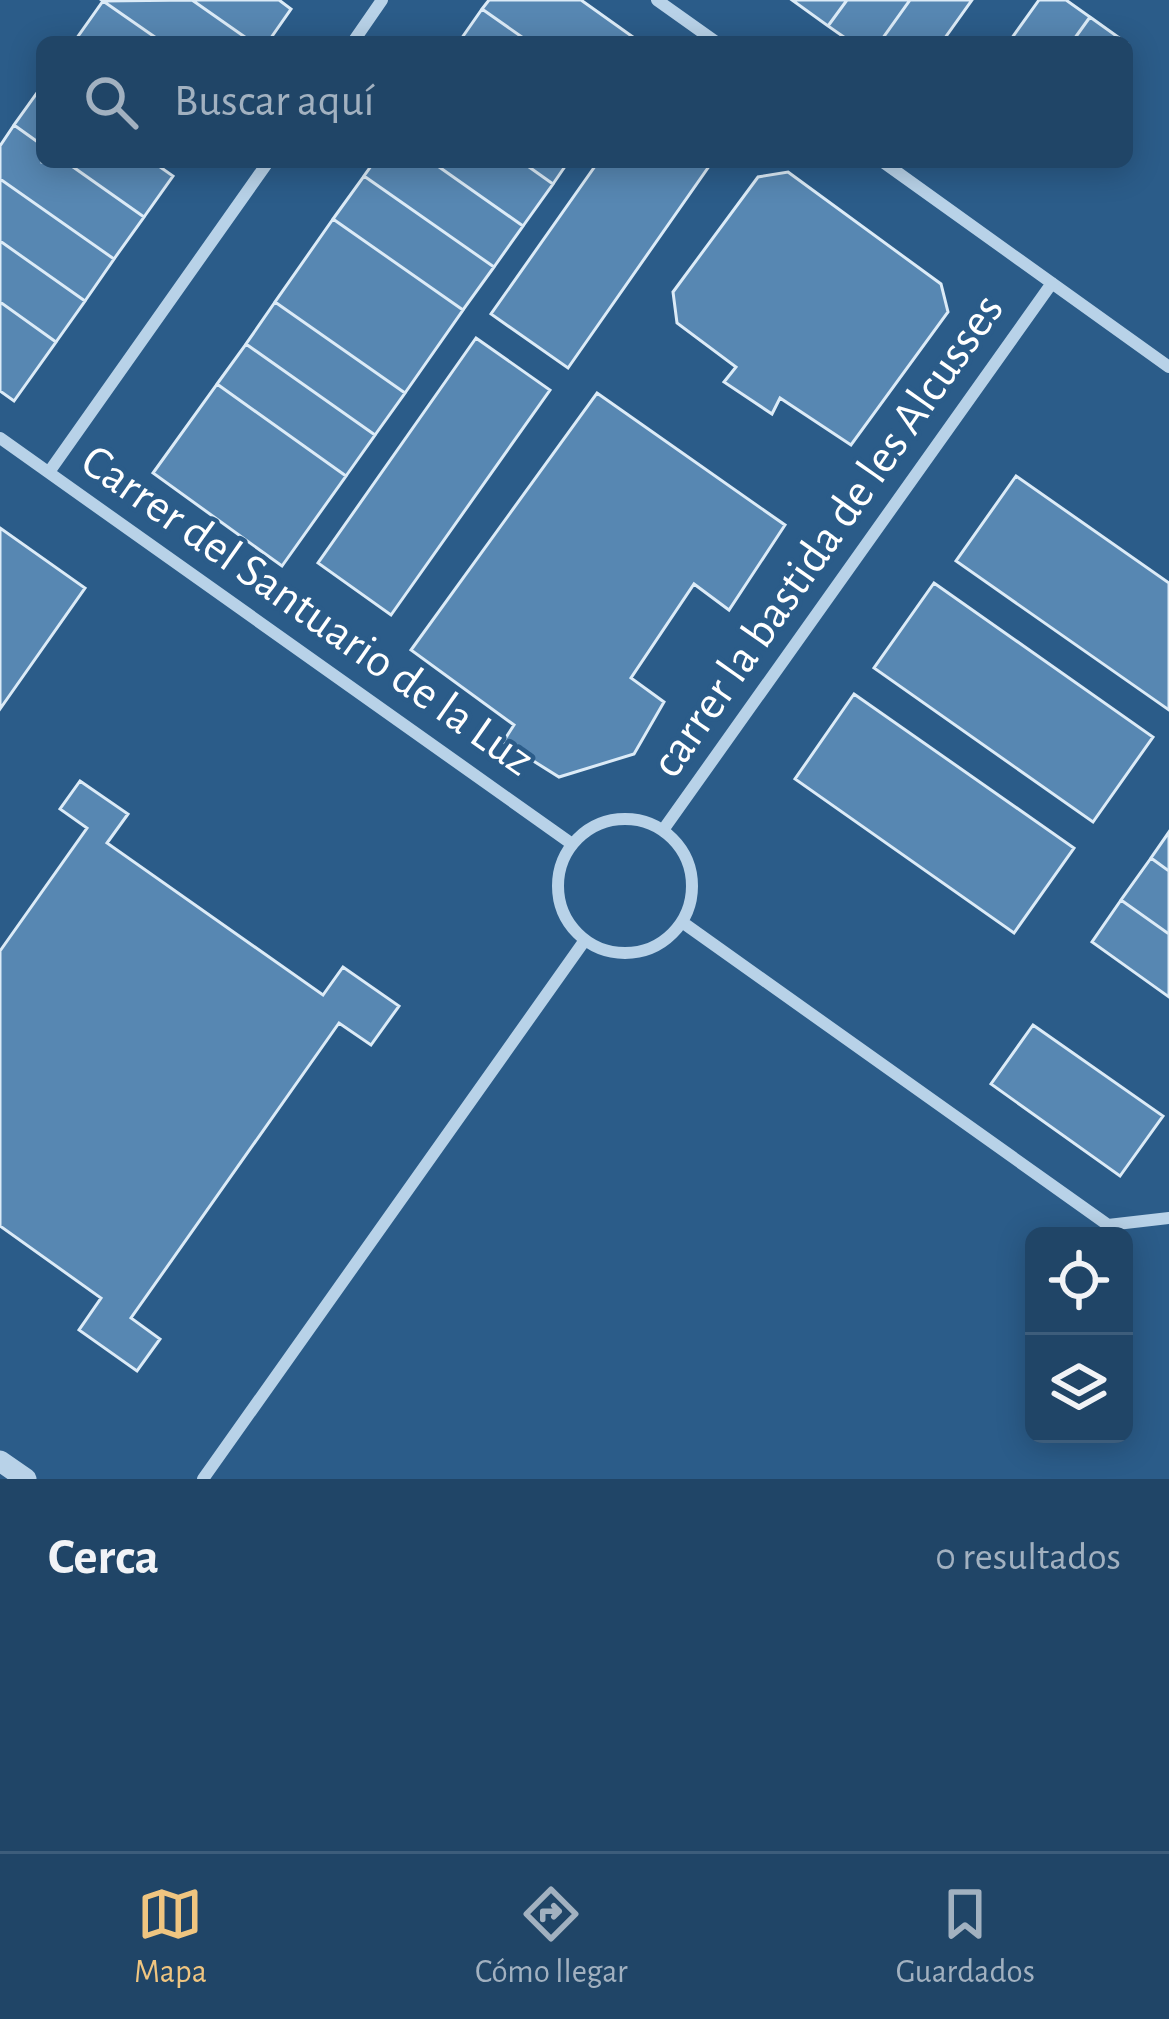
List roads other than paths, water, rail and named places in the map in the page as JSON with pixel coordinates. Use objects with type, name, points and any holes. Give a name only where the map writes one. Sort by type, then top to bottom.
[{"type":"street","points":[[356,36],[382,0]]},
{"type":"street","points":[[657,0],[708,36]]},
{"type":"street","points":[[49,472],[264,168]]},
{"type":"street","points":[[891,168],[1169,367]]},
{"type":"street","name":"carrer la bastida de les Alcusses","points":[[663,830],[1052,283]]},
{"type":"street","name":"Carrer del Santuario de la Luz","points":[[0,438],[572,844]]},
{"type":"street","points":[[634,819],[663,830],[681,848],[691,870],[692,898],[682,922],[664,941],[638,952],[612,952],[585,940],[569,924],[560,903],[559,873],[572,844],[600,823],[634,819]]},
{"type":"street","points":[[682,922],[1108,1226],[1169,1219]]},
{"type":"street","points":[[203,1479],[585,940]]},
{"type":"street","points":[[0,1461],[26,1479]]}]
